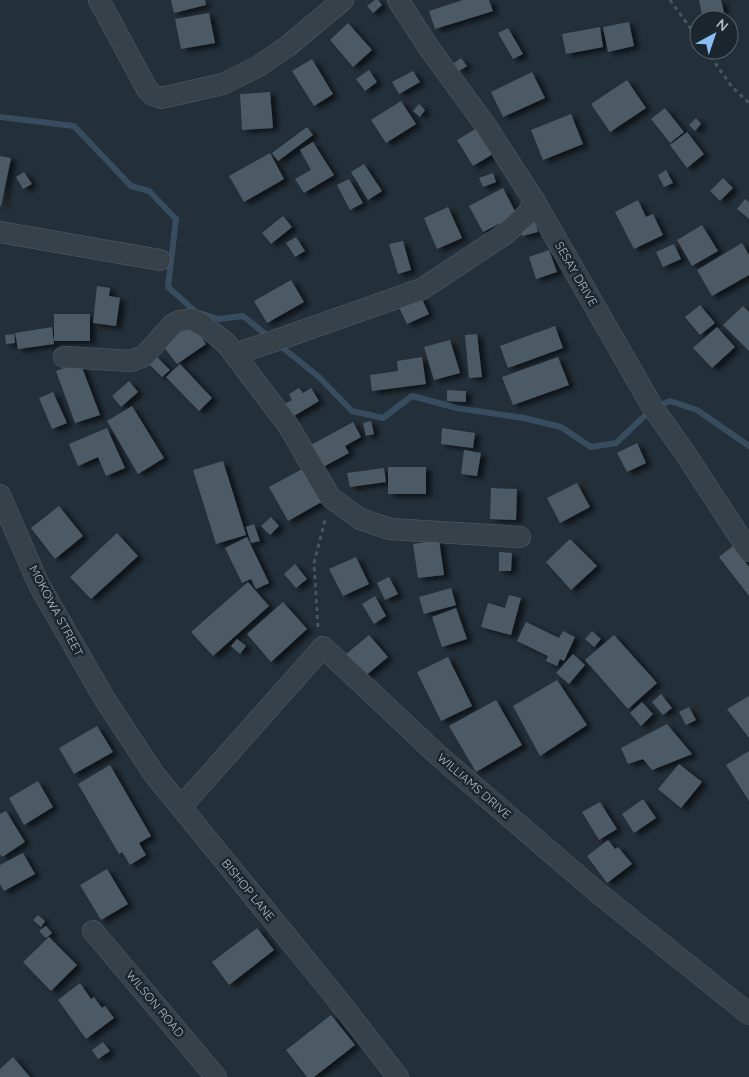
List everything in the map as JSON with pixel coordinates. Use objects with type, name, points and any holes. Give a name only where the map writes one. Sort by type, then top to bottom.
[{"type":"street","points":[[99,0],[147,89],[153,95],[161,98],[223,84],[259,66],[288,46],[343,0]]},
{"type":"street","name":"SESAY DRIVE","points":[[398,0],[486,126],[535,202],[653,408],[749,551]]},
{"type":"street","points":[[235,354],[422,289],[505,234],[527,214],[535,202]]},
{"type":"street","points":[[0,232],[160,260]]},
{"type":"street","points":[[64,357],[131,361],[144,356],[172,325],[179,321],[190,319],[203,325],[226,343],[288,426],[330,497],[360,519],[390,529],[520,537]]},
{"type":"street","name":"MOKOWA STREET","points":[[1,503],[38,583],[104,698]]},
{"type":"street","points":[[181,807],[323,647]]},
{"type":"street","name":"WILLIAMS DRIVE","points":[[323,647],[440,757],[597,892],[749,1014]]},
{"type":"street","name":"BISHOP LANE","points":[[104,698],[154,774],[334,995],[398,1077]]},
{"type":"street","name":"WILSON ROAD","points":[[93,931],[216,1077]]},
{"type":"path","points":[[670,0],[689,26]]},
{"type":"path","points":[[713,60],[732,87],[749,103]]},
{"type":"path","points":[[323,647],[318,628],[314,563],[330,497]]},
{"type":"building","points":[[171,0],[205,0],[206,5],[174,13]]},
{"type":"building","points":[[378,0],[382,5],[373,13],[367,6]]},
{"type":"building","points":[[463,0],[489,0],[493,11],[435,29],[429,11]]},
{"type":"building","points":[[699,0],[721,0],[724,10],[701,10]]},
{"type":"building","points":[[209,13],[215,43],[181,49],[175,19]]},
{"type":"building","points":[[629,22],[634,46],[608,52],[603,27]]},
{"type":"building","points":[[348,23],[372,50],[353,67],[330,40]]},
{"type":"building","points":[[600,27],[603,47],[566,54],[562,34]]},
{"type":"building","points":[[508,28],[523,54],[513,59],[498,33]]},
{"type":"building","points":[[461,58],[467,66],[459,71],[454,63]]},
{"type":"building","points":[[312,59],[333,94],[314,106],[292,71]]},
{"type":"building","points":[[369,70],[377,82],[365,91],[356,79]]},
{"type":"building","points":[[413,71],[420,82],[399,94],[392,82]]},
{"type":"building","points":[[532,72],[545,98],[503,117],[491,92]]},
{"type":"building","points":[[627,80],[646,108],[610,132],[591,104]]},
{"type":"building","points":[[270,92],[273,128],[242,130],[240,94]]},
{"type":"building","points":[[401,101],[416,124],[386,143],[371,120]]},
{"type":"building","points":[[419,104],[425,110],[420,117],[413,111]]},
{"type":"building","points":[[665,108],[684,132],[670,143],[651,119]]},
{"type":"building","points":[[571,114],[583,144],[543,160],[531,130]]},
{"type":"building","points":[[696,118],[701,124],[695,131],[689,125]]},
{"type":"building","points":[[307,127],[313,135],[278,161],[272,153]]},
{"type":"building","points":[[477,128],[493,154],[473,166],[457,140]]},
{"type":"building","points":[[687,132],[704,154],[687,168],[670,145]]},
{"type":"building","points":[[313,142],[334,175],[304,193],[295,179],[311,170],[300,150]]},
{"type":"building","points":[[270,153],[284,179],[244,202],[229,176]]},
{"type":"building","points":[[0,156],[11,158],[1,206],[0,206]]},
{"type":"building","points":[[364,164],[382,191],[368,200],[351,172]]},
{"type":"building","points":[[666,170],[673,183],[664,187],[658,175]]},
{"type":"building","points":[[24,172],[32,184],[23,189],[16,177]]},
{"type":"building","points":[[493,173],[496,182],[483,187],[479,178]]},
{"type":"building","points":[[723,178],[733,188],[720,201],[710,191]]},
{"type":"building","points":[[349,179],[363,203],[350,210],[337,185]]},
{"type":"building","points":[[503,188],[517,215],[483,232],[469,206]]},
{"type":"building","points":[[745,199],[749,202],[749,219],[737,209]]},
{"type":"building","points":[[638,200],[646,217],[653,214],[663,235],[634,249],[615,212]]},
{"type":"building","points":[[448,207],[462,238],[437,249],[424,218]]},
{"type":"building","points":[[283,216],[292,227],[271,244],[262,233]]},
{"type":"building","points":[[534,219],[538,232],[522,236],[519,223]]},
{"type":"building","points":[[702,225],[718,251],[692,266],[677,240]]},
{"type":"building","points":[[296,237],[305,251],[295,257],[286,243]]},
{"type":"building","points":[[403,241],[411,270],[398,274],[389,244]]},
{"type":"building","points":[[742,243],[749,255],[749,275],[712,296],[697,270]]},
{"type":"building","points":[[674,244],[681,259],[663,267],[656,252]]},
{"type":"building","points":[[549,250],[557,272],[536,279],[529,257]]},
{"type":"building","points":[[291,280],[304,302],[267,323],[254,301]]},
{"type":"building","points":[[97,286],[110,288],[109,296],[120,298],[116,326],[93,323]]},
{"type":"building","points":[[420,295],[429,314],[407,324],[398,305]]},
{"type":"building","points":[[700,305],[715,323],[700,335],[685,317]]},
{"type":"building","points":[[743,306],[749,312],[749,351],[723,325]]},
{"type":"building","points":[[54,314],[90,314],[90,341],[54,341]]},
{"type":"building","points":[[190,321],[206,344],[177,364],[160,342]]},
{"type":"building","points":[[555,326],[563,348],[508,368],[500,346]]},
{"type":"building","points":[[52,327],[54,344],[18,349],[15,333]]},
{"type":"building","points":[[717,327],[735,347],[712,368],[693,348]]},
{"type":"building","points":[[14,334],[15,343],[6,344],[5,335]]},
{"type":"building","points":[[477,334],[482,377],[469,378],[465,335]]},
{"type":"building","points":[[450,340],[460,373],[434,380],[424,347]]},
{"type":"building","points":[[156,356],[170,370],[162,377],[149,364]]},
{"type":"building","points":[[422,357],[426,384],[372,391],[370,375],[398,371],[397,361]]},
{"type":"building","points":[[558,357],[569,385],[513,405],[502,377]]},
{"type":"building","points":[[80,362],[100,415],[75,423],[56,371]]},
{"type":"building","points":[[180,364],[212,398],[199,411],[166,377]]},
{"type":"building","points":[[129,381],[138,392],[121,407],[112,396]]},
{"type":"building","points":[[299,388],[303,393],[311,388],[319,401],[289,419],[281,406],[292,400],[289,394]]},
{"type":"building","points":[[447,390],[466,391],[466,402],[447,401]]},
{"type":"building","points":[[53,392],[67,423],[52,429],[39,398]]},
{"type":"building","points":[[132,406],[164,458],[138,474],[107,421]]},
{"type":"building","points":[[371,421],[374,434],[366,436],[363,423]]},
{"type":"building","points":[[353,422],[361,437],[345,446],[349,453],[321,468],[309,446]]},
{"type":"building","points":[[107,428],[125,468],[106,476],[98,457],[78,466],[69,444]]},
{"type":"building","points":[[442,428],[475,433],[473,448],[441,444]]},
{"type":"building","points":[[637,443],[646,463],[627,472],[617,453]]},
{"type":"building","points":[[464,450],[481,453],[477,476],[461,474]]},
{"type":"building","points":[[223,461],[246,535],[216,544],[193,470]]},
{"type":"building","points":[[306,467],[325,500],[288,521],[269,487]]},
{"type":"building","points":[[388,467],[426,467],[426,494],[388,494]]},
{"type":"building","points":[[384,468],[386,482],[350,487],[347,473]]},
{"type":"building","points":[[577,483],[590,507],[560,523],[547,498]]},
{"type":"building","points":[[491,488],[517,489],[516,520],[490,519]]},
{"type":"building","points":[[59,506],[83,536],[55,559],[31,528]]},
{"type":"building","points":[[271,517],[279,526],[270,535],[261,526]]},
{"type":"building","points":[[254,524],[260,541],[251,543],[246,527]]},
{"type":"building","points":[[117,533],[138,556],[91,599],[70,577]]},
{"type":"building","points":[[247,537],[269,583],[256,589],[251,579],[242,583],[225,548]]},
{"type":"building","points":[[570,539],[597,566],[571,590],[546,562]]},
{"type":"building","points":[[439,540],[444,575],[418,578],[413,544]]},
{"type":"building","points":[[733,546],[749,567],[749,596],[719,557]]},
{"type":"building","points":[[499,552],[512,553],[511,571],[499,571]]},
{"type":"building","points":[[356,557],[369,584],[343,596],[329,569]]},
{"type":"building","points":[[295,564],[307,579],[296,588],[284,574]]},
{"type":"building","points":[[389,577],[398,594],[385,600],[377,583]]},
{"type":"building","points":[[248,582],[269,606],[213,656],[191,632]]},
{"type":"building","points":[[451,588],[456,605],[424,614],[419,597]]},
{"type":"building","points":[[509,595],[521,598],[511,635],[481,627],[488,603],[505,608]]},
{"type":"building","points":[[375,596],[386,616],[374,624],[362,604]]},
{"type":"building","points":[[283,602],[307,629],[271,662],[247,634]]},
{"type":"building","points":[[456,608],[467,639],[442,647],[432,617]]},
{"type":"building","points":[[526,622],[559,638],[563,631],[575,637],[564,661],[560,659],[557,666],[546,661],[548,656],[517,641]]},
{"type":"building","points":[[592,631],[601,639],[594,647],[585,639]]},
{"type":"building","points":[[369,635],[388,657],[364,677],[345,655]]},
{"type":"building","points":[[614,635],[657,683],[628,709],[585,660]]},
{"type":"building","points":[[237,639],[246,646],[240,654],[231,646]]},
{"type":"building","points":[[573,654],[585,665],[569,684],[556,673]]},
{"type":"building","points":[[448,657],[472,706],[441,721],[417,672]]},
{"type":"building","points":[[557,680],[587,725],[540,756],[513,706]]},
{"type":"building","points":[[661,694],[672,708],[663,715],[652,702]]},
{"type":"building","points":[[749,696],[749,738],[727,709]]},
{"type":"building","points":[[496,700],[522,745],[476,772],[449,726]]},
{"type":"building","points":[[642,702],[653,714],[641,726],[630,713]]},
{"type":"building","points":[[689,707],[696,720],[686,725],[679,712]]},
{"type":"building","points":[[667,724],[692,754],[652,770],[643,759],[628,764],[621,748]]},
{"type":"building","points":[[97,726],[113,752],[74,774],[59,748]]},
{"type":"building","points":[[749,751],[749,801],[726,765]]},
{"type":"building","points":[[679,764],[702,782],[681,808],[658,789]]},
{"type":"building","points":[[110,765],[151,836],[139,843],[146,855],[130,865],[122,852],[119,854],[78,784]]},
{"type":"building","points":[[38,781],[53,807],[24,825],[9,798]]},
{"type":"building","points":[[643,799],[656,818],[634,833],[622,814]]},
{"type":"building","points":[[600,802],[617,829],[599,840],[582,812]]},
{"type":"building","points":[[6,811],[25,842],[2,857],[0,854],[0,814]]},
{"type":"building","points":[[608,840],[615,849],[618,847],[632,864],[607,883],[587,856]]},
{"type":"building","points":[[23,853],[35,874],[4,891],[0,884],[0,865]]},
{"type":"building","points":[[107,869],[128,904],[101,920],[80,885]]},
{"type":"building","points":[[38,915],[45,921],[41,927],[33,920]]},
{"type":"building","points":[[46,926],[52,933],[46,938],[39,931]]},
{"type":"building","points":[[257,928],[274,950],[229,985],[212,962]]},
{"type":"building","points":[[49,937],[77,965],[51,991],[23,962]]},
{"type":"building","points":[[80,983],[91,999],[94,997],[102,1008],[105,1006],[114,1018],[86,1039],[58,1000]]},
{"type":"building","points":[[331,1015],[355,1045],[314,1077],[307,1077],[286,1050]]},
{"type":"building","points":[[103,1042],[110,1051],[98,1059],[92,1050]]},
{"type":"building","points":[[13,1057],[30,1077],[0,1077],[0,1069]]},
{"type":"waterway","points":[[0,117],[74,126],[131,186],[149,191],[176,219],[168,287],[196,312],[219,319],[243,316],[270,338]]},
{"type":"waterway","points":[[278,344],[319,377],[352,411],[383,418],[412,396],[457,408],[524,418],[561,427],[591,447],[616,443],[653,408],[670,401],[697,410],[749,446]]}]
